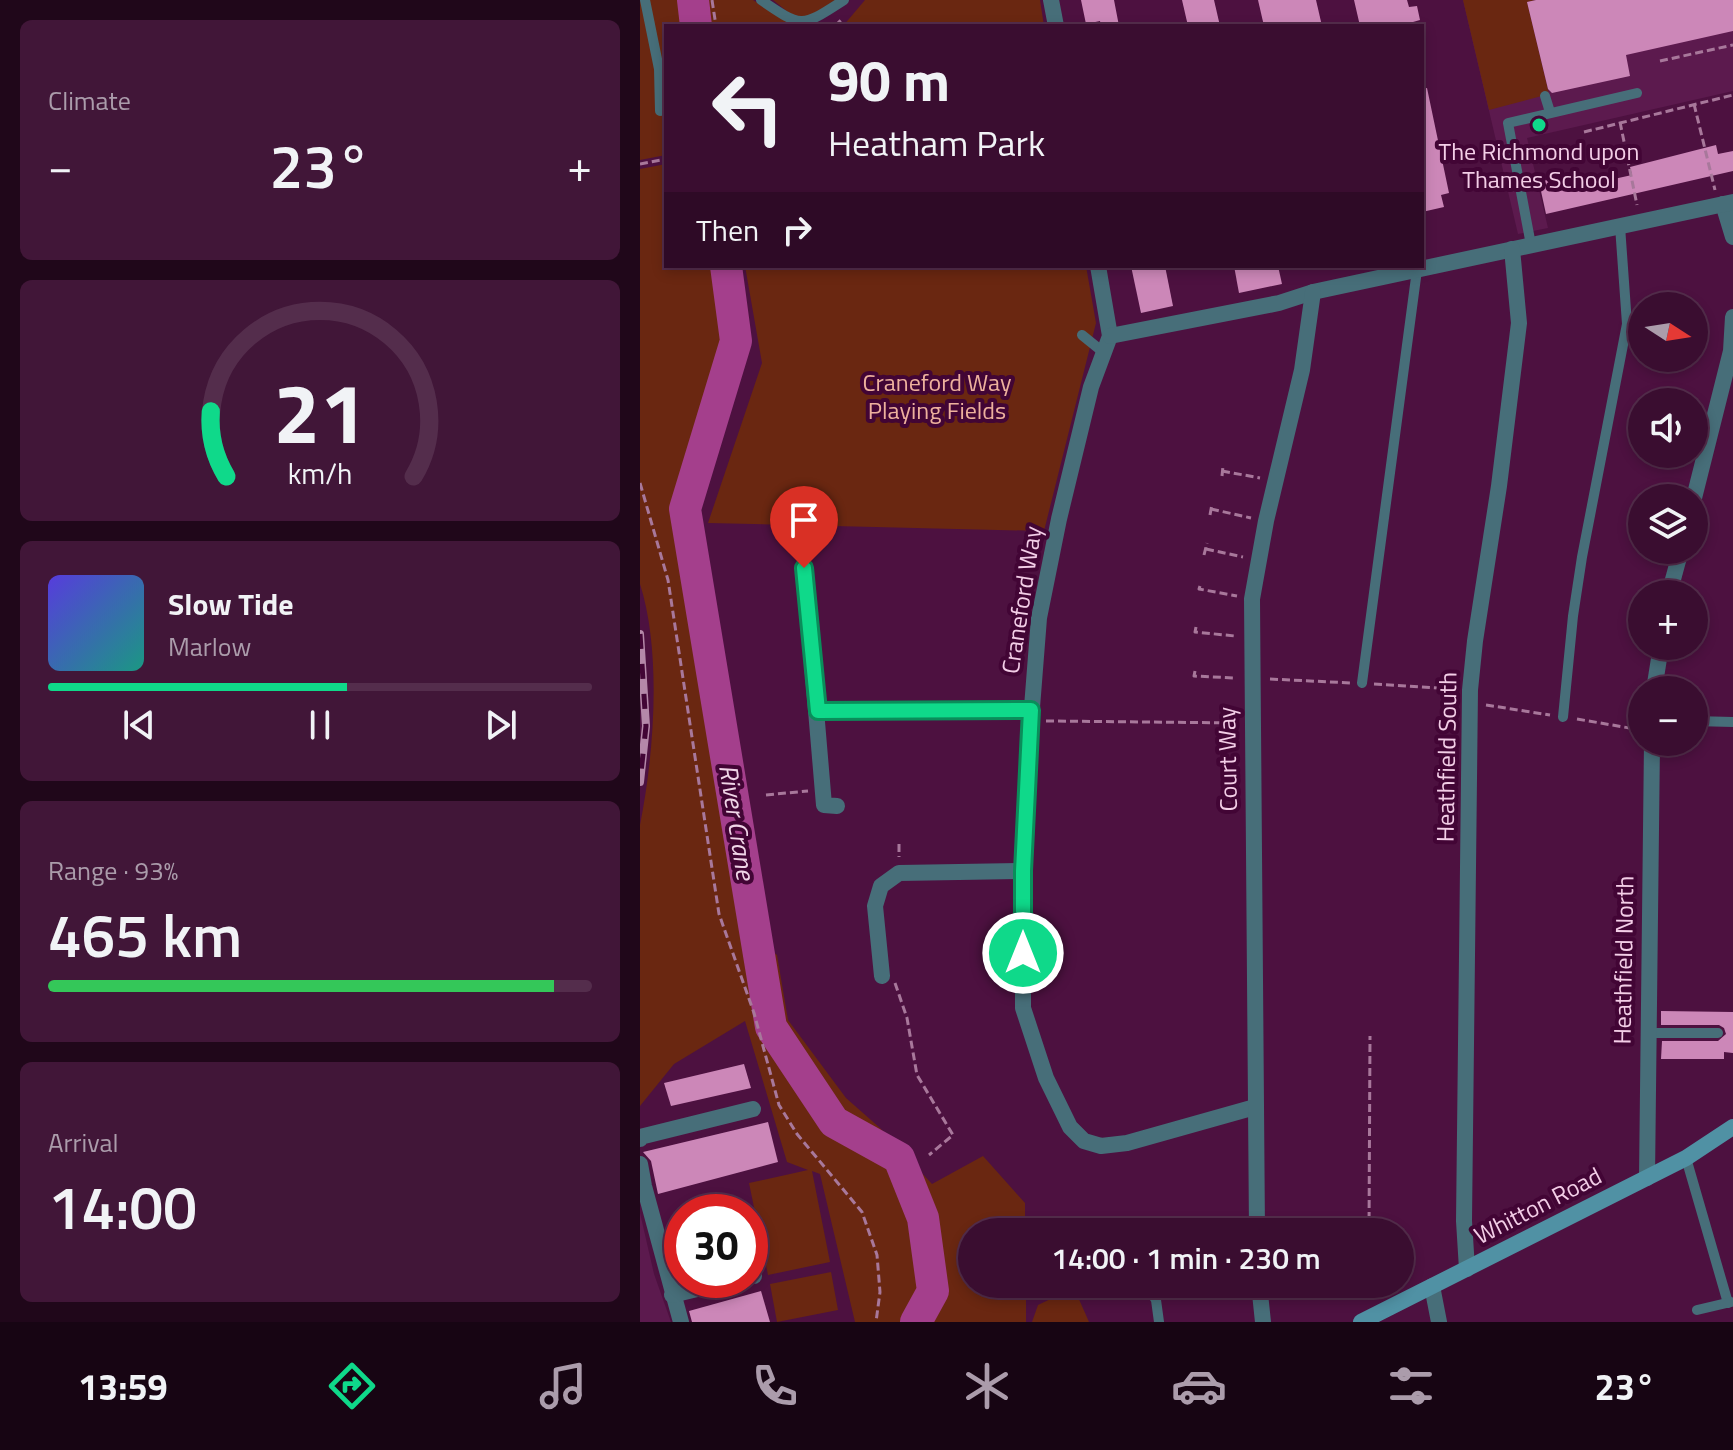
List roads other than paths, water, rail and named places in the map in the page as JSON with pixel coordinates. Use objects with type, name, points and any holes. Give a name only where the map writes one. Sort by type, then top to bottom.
[{"type":"main road","name":"Whitton Road","points":[[1361,1322],[1686,1158],[1733,1127]]},
{"type":"street","points":[[1051,0],[1056,24]]},
{"type":"street","points":[[1098,268],[1110,336],[1279,303],[1313,292],[1728,203],[1733,237]]},
{"type":"street","name":"Heathfield South","points":[[1467,1269],[1464,1221],[1470,690],[1519,323],[1512,249]]},
{"type":"street","name":"Court Way","points":[[1257,1218],[1252,599],[1266,521],[1302,370],[1313,292]]},
{"type":"street","points":[[1698,484],[1731,351],[1733,317]]},
{"type":"street","name":"Craneford Way","points":[[1110,336],[1091,387],[1039,618],[1023,871],[1023,1008],[1046,1078],[1070,1127],[1084,1141],[1101,1146],[1127,1143],[1255,1107]]},
{"type":"street","points":[[804,568],[824,805],[837,806]]},
{"type":"street","points":[[818,711],[1031,715]]},
{"type":"street","name":"Heathfield North","points":[[1647,1178],[1652,756]]},
{"type":"street","points":[[882,976],[875,906],[881,886],[899,873],[1023,871]]},
{"type":"street","points":[[640,1139],[753,1109]]},
{"type":"street","points":[[640,1164],[664,1264]]},
{"type":"street","points":[[1432,1286],[1439,1322]]},
{"type":"street","points":[[673,1298],[681,1322]]},
{"type":"street","points":[[1260,1298],[1263,1322]]},
{"type":"lane","points":[[645,0],[659,69],[660,111]]},
{"type":"lane","points":[[761,0],[786,17],[810,22],[844,0]]},
{"type":"lane","points":[[1531,245],[1508,123],[1637,93]]},
{"type":"lane","points":[[1545,96],[1550,112]]},
{"type":"lane","points":[[1563,717],[1582,557],[1627,324],[1620,226]]},
{"type":"lane","points":[[1362,683],[1417,270]]},
{"type":"lane","points":[[1082,335],[1103,352]]},
{"type":"lane","points":[[1708,721],[1733,722]]},
{"type":"lane","points":[[1648,1033],[1718,1033]]},
{"type":"lane","points":[[1686,1158],[1731,1302],[1697,1310]]},
{"type":"lane","points":[[1155,1298],[1159,1322]]},
{"type":"waterway","name":"River Crane","points":[[693,0],[696,24]]},
{"type":"waterway","name":"River Crane","points":[[726,268],[736,341],[685,509],[771,1027],[834,1122],[899,1158],[923,1218],[933,1291],[916,1322]]},
{"type":"railway","points":[[640,634],[646,726],[640,782]]},
{"type":"place","name":"The Richmond upon Thames School","points":[[1539,125]]},
{"type":"park label","name":"Craneford Way Playing Fields","points":[[937,397]]}]
